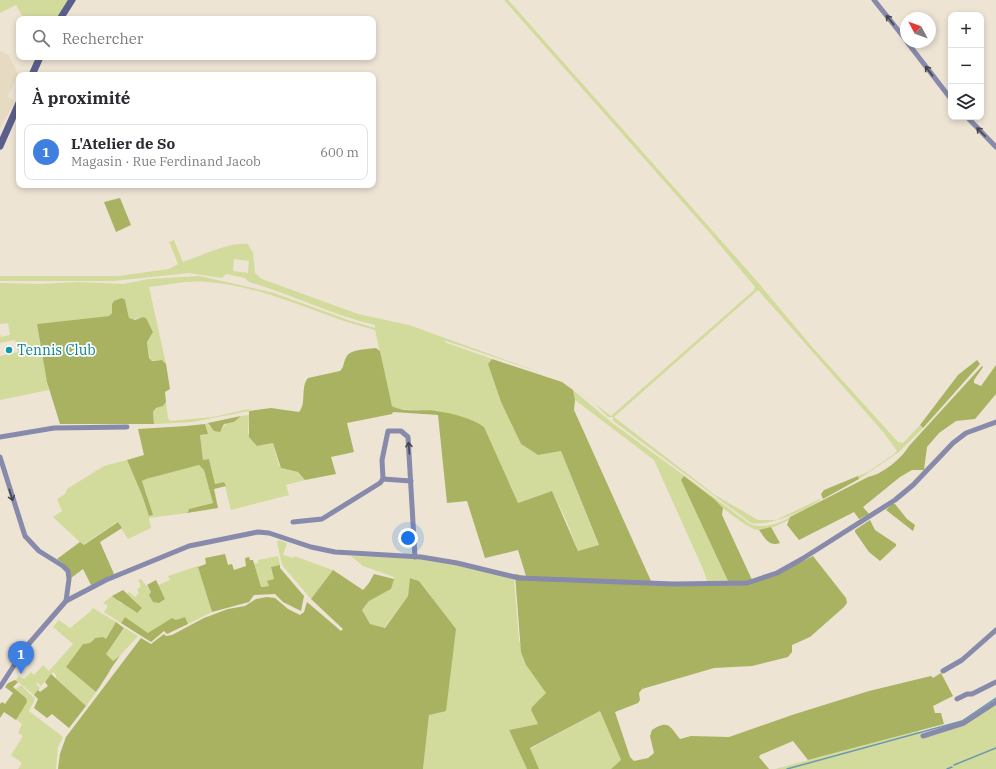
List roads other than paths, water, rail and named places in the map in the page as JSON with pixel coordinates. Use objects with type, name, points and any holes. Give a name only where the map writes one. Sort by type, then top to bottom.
[{"type":"main road","points":[[62,16],[72,0]]},
{"type":"main road","points":[[33,72],[39,60]]},
{"type":"main road","points":[[0,146],[16,110]]},
{"type":"street","points":[[874,0],[900,32]]},
{"type":"street","points":[[912,48],[948,95]]},
{"type":"street","points":[[970,120],[996,147]]},
{"type":"street","points":[[0,687],[26,647],[66,601],[106,580],[189,546],[258,532],[268,533],[311,547],[335,552],[415,556],[457,563],[519,578],[673,584],[748,583],[776,573],[802,559],[894,500],[913,485],[953,443],[966,434],[996,422]]},
{"type":"street","points":[[0,437],[54,428],[127,427]]},
{"type":"street","points":[[293,522],[322,519],[380,484],[383,478],[382,460],[388,431],[401,431],[408,436],[415,556]]},
{"type":"street","points":[[0,457],[25,536],[39,551],[67,570],[69,580],[66,601]]},
{"type":"street","points":[[383,478],[411,481]]},
{"type":"street","points":[[943,671],[962,660],[996,630]]},
{"type":"street","points":[[957,699],[967,694],[972,694],[996,682]]},
{"type":"street","points":[[923,736],[957,726],[996,702]]},
{"type":"waterway","points":[[787,769],[962,721],[996,698]]},
{"type":"waterway","points":[[954,765],[996,748]]},
{"type":"waterway","points":[[947,769],[952,767]]},
{"type":"place","name":"Tennis Club","points":[[9,350]]},
{"type":"place","name":"L'Atelier de So","points":[[21,674]]}]
